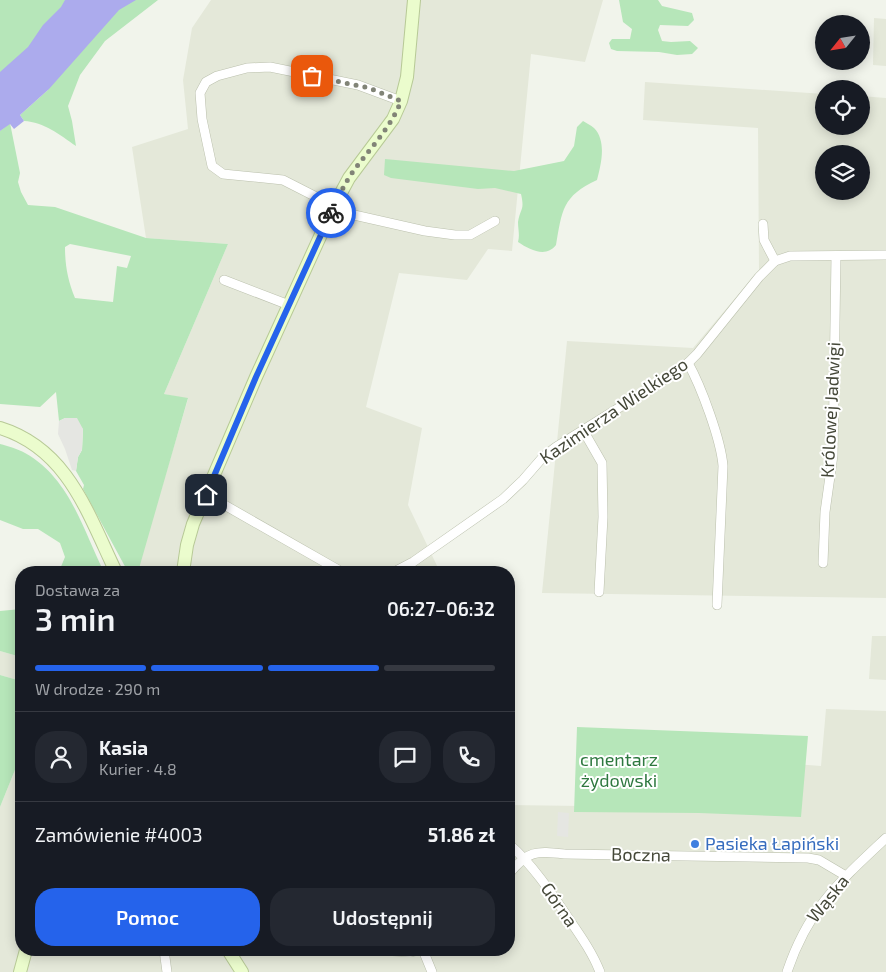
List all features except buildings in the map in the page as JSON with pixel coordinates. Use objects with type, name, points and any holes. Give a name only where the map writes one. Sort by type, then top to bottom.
[{"type":"street","points":[[184,566],[189,537],[206,495],[256,377],[333,208],[352,173],[393,119],[401,101],[408,77],[414,0]]},
{"type":"street","points":[[215,178],[202,119],[200,93],[206,82],[217,76],[247,68],[270,67],[358,85],[401,101]]},
{"type":"street","points":[[212,166],[223,174],[283,180],[333,208],[425,231],[470,235],[495,221]]},
{"type":"street","points":[[763,224],[764,240],[775,261],[790,256],[886,255]]},
{"type":"street","name":"Królowej Jadwigi","points":[[823,563],[825,512],[833,455],[836,256]]},
{"type":"street","name":"Kazimierza Wielkiego","points":[[405,566],[503,499],[523,480],[543,456],[688,363],[759,277],[775,261]]},
{"type":"street","points":[[224,280],[289,305]]},
{"type":"street","points":[[688,363],[697,381],[722,452],[716,605]]},
{"type":"street","points":[[0,428],[36,445],[49,455],[62,470],[84,505],[113,566]]},
{"type":"street","points":[[583,430],[602,463],[603,517],[599,592]]},
{"type":"street","points":[[206,495],[331,566]]},
{"type":"street","name":"Wąska","points":[[787,972],[798,942],[815,912],[846,876],[886,838]]},
{"type":"street","name":"Górna","points":[[515,849],[524,857],[582,938],[596,961],[600,972]]},
{"type":"street","name":"Boczna","points":[[524,857],[539,852],[808,858],[819,860],[846,876]]},
{"type":"street","points":[[515,867],[524,857]]},
{"type":"street","points":[[20,972],[24,956]]},
{"type":"street","points":[[165,956],[167,972]]},
{"type":"street","points":[[232,956],[242,972]]},
{"type":"street","points":[[425,956],[432,972]]},
{"type":"shaded area","points":[[211,0],[603,0],[585,62],[531,54],[512,251],[488,249],[467,280],[399,273],[366,407],[422,428],[408,505],[437,566],[138,566],[188,399],[164,394],[228,244],[146,238],[132,147],[188,129],[183,80],[192,28]]},
{"type":"shaded area","points":[[874,18],[886,19],[886,66],[873,65]]},
{"type":"shaded area","points":[[645,82],[815,93],[815,135],[870,135],[870,97],[886,98],[886,598],[542,593],[567,341],[693,348],[759,270],[758,128],[643,120]]},
{"type":"shaded area","points":[[65,418],[77,418],[83,429],[82,450],[78,457],[76,471],[72,470],[58,434],[59,421]]},
{"type":"shaded area","points":[[872,636],[886,636],[886,680],[869,679]]},
{"type":"shaded area","points":[[0,651],[15,655],[15,679],[0,675]]},
{"type":"shaded area","points":[[826,709],[886,711],[886,972],[0,972],[0,807],[15,770],[15,956],[515,956],[515,805],[791,809],[795,764],[821,766]]},
{"type":"shaded area","points":[[558,812],[569,813],[568,837],[557,836]]},
{"type":"green space","points":[[0,0],[158,0],[105,41],[80,75],[68,106],[76,146],[45,126],[24,121],[20,115],[49,89],[0,123]]},
{"type":"green space","points":[[619,0],[658,0],[662,6],[692,13],[694,20],[688,26],[660,25],[658,30],[662,41],[690,41],[698,48],[692,54],[677,55],[611,49],[609,43],[612,39],[630,39],[632,29],[623,22]]},
{"type":"green space","points":[[583,121],[594,128],[601,140],[602,153],[597,180],[585,186],[570,199],[562,214],[556,245],[548,251],[533,250],[518,242],[518,222],[522,207],[521,194],[495,188],[478,189],[391,178],[384,175],[385,159],[514,171],[564,161],[574,146],[577,127]]},
{"type":"green space","points":[[10,123],[20,173],[18,182],[28,205],[55,207],[146,238],[228,244],[164,394],[188,398],[140,566],[125,566],[83,489],[84,485],[76,471],[78,457],[82,450],[83,429],[65,418],[59,421],[56,392],[40,407],[0,404],[0,131]],"holes":[[[70,244],[131,256],[127,268],[117,266],[113,302],[75,298],[67,273],[65,247]]]},
{"type":"green space","points":[[0,444],[25,453],[53,476],[74,506],[101,566],[61,566],[65,557],[60,543],[38,529],[23,529],[0,520]]},
{"type":"green space","points":[[15,610],[15,655],[0,651],[0,611]]},
{"type":"green space","points":[[0,675],[15,679],[15,770],[0,807]]},
{"type":"green space","name":"cmentarz żydowski","points":[[577,727],[808,736],[801,817],[699,813],[574,812]]},
{"type":"water","points":[[65,0],[136,0],[119,10],[49,89],[20,115],[24,121],[14,129],[10,124],[0,131],[0,72],[28,47],[43,25],[61,7]]},
{"type":"way so far","points":[[312,76],[369,88],[401,101],[387,129],[349,178],[331,213]]},
{"type":"place","name":"Pasieka Łapiński","points":[[695,844]]},
{"type":"route","points":[[206,495],[256,377],[331,213]]}]
